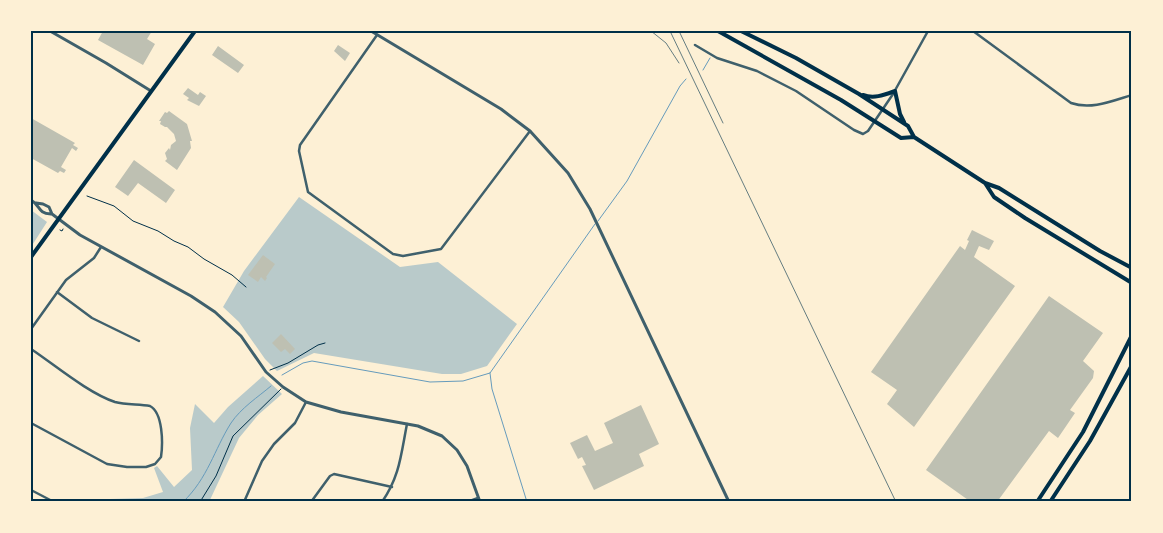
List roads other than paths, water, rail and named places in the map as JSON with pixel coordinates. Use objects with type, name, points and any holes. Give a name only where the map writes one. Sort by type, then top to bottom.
[{"type":"main road","points":[[31,257],[195,31]]},
{"type":"main road","points":[[718,31],[833,95],[901,138],[914,137]]},
{"type":"main road","points":[[740,31],[796,58],[859,94],[908,126],[914,137],[985,183],[999,188],[1100,252],[1132,268]]},
{"type":"main road","points":[[859,94],[869,97],[895,91],[900,114],[905,124]]},
{"type":"main road","points":[[985,183],[994,197],[1024,218],[1131,283]]},
{"type":"main road","points":[[1037,502],[1083,432],[1132,335]]},
{"type":"main road","points":[[1050,502],[1090,441],[1132,364]]},
{"type":"street","points":[[50,31],[106,62],[151,91]]},
{"type":"street","points":[[371,31],[502,109],[530,131],[568,173],[594,216],[729,502]]},
{"type":"street","points":[[695,46],[717,58],[757,71],[796,91],[860,134],[868,130],[895,91],[928,31]]},
{"type":"street","points":[[973,31],[1071,104],[1093,106],[1132,95]]},
{"type":"street","points":[[377,35],[300,145],[299,151],[308,192],[393,254],[403,256],[441,249],[530,131]]},
{"type":"street","points":[[31,200],[49,207],[52,214],[80,236],[191,296],[216,312],[240,336],[266,372],[283,387],[306,402],[341,412],[407,424],[442,436],[451,443],[467,466],[479,500],[467,502]]},
{"type":"street","points":[[36,203],[39,210],[44,214],[52,214]]},
{"type":"street","points":[[31,329],[66,280],[94,258],[100,247]]},
{"type":"street","points":[[57,292],[92,318],[139,341]]},
{"type":"street","points":[[31,349],[70,377],[114,402],[148,405],[154,408],[160,418],[161,457],[155,464],[146,467],[106,464],[31,423]]},
{"type":"street","points":[[244,502],[267,454],[295,423],[306,402]]},
{"type":"street","points":[[382,502],[397,474],[407,424]]},
{"type":"street","points":[[311,502],[330,476],[334,474],[392,486]]},
{"type":"street","points":[[31,490],[54,502]]},
{"type":"waterway","points":[[703,70],[710,58]]},
{"type":"waterway","points":[[598,221],[627,181],[680,86],[686,79]]},
{"type":"waterway","points":[[282,375],[303,363],[312,361],[430,382],[463,381],[490,373],[595,224]]},
{"type":"waterway","points":[[490,373],[492,389],[527,502]]},
{"type":"waterway","points":[[183,502],[192,493],[205,474],[231,423],[245,408],[271,386]]},
{"type":"railway","points":[[651,31],[666,43],[679,63]]},
{"type":"railway","points":[[670,31],[896,502]]},
{"type":"railway","points":[[679,31],[723,123]]}]
